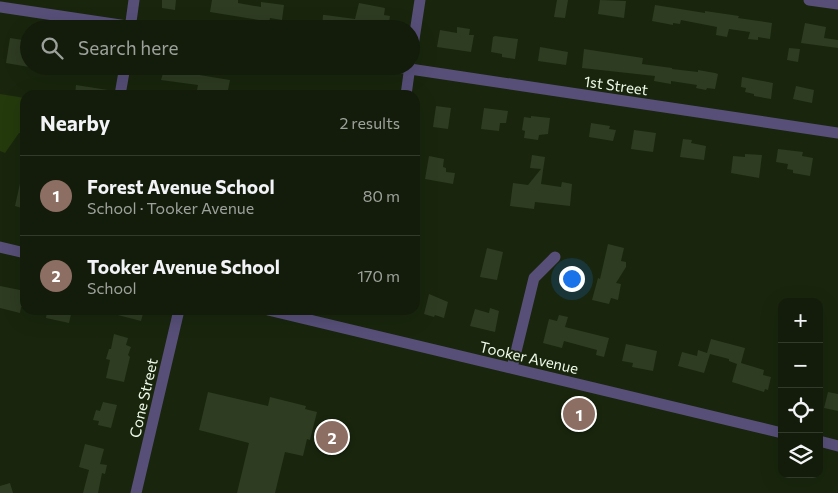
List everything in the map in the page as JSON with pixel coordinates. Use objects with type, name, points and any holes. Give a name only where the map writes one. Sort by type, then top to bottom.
[{"type":"street","points":[[131,20],[134,0]]},
{"type":"street","points":[[417,20],[420,0]]},
{"type":"street","points":[[809,0],[838,4]]},
{"type":"street","points":[[0,7],[84,20]]},
{"type":"street","name":"1st Street","points":[[420,67],[838,133]]},
{"type":"street","points":[[121,90],[123,75]]},
{"type":"street","points":[[407,90],[409,75]]},
{"type":"street","points":[[0,247],[20,252]]},
{"type":"street","points":[[512,368],[534,278],[554,257]]},
{"type":"street","name":"Cone Street","points":[[136,493],[177,315]]},
{"type":"street","name":"Tooker Avenue","points":[[289,315],[778,431]]},
{"type":"street","points":[[823,443],[838,446]]},
{"type":"green space","points":[[0,94],[20,97],[20,133],[5,153],[0,151]]},
{"type":"building","points":[[162,0],[176,0],[175,10],[162,8]]},
{"type":"building","points":[[212,0],[238,0],[238,3],[261,7],[261,2],[284,5],[282,20],[270,18],[270,20],[259,20],[210,12]]},
{"type":"building","points":[[557,0],[568,0],[565,18],[554,17]]},
{"type":"building","points":[[600,0],[626,1],[624,18],[598,14]]},
{"type":"building","points":[[359,3],[385,8],[384,15],[390,16],[389,20],[323,20],[323,15],[355,19]]},
{"type":"building","points":[[655,5],[739,16],[738,18],[772,23],[770,39],[758,37],[758,40],[748,39],[750,32],[729,29],[727,37],[716,35],[717,27],[681,20],[680,24],[673,23],[673,25],[652,21]]},
{"type":"building","points":[[805,23],[826,27],[824,38],[838,40],[838,48],[801,43]]},
{"type":"building","points":[[457,27],[470,29],[469,35],[474,35],[471,52],[437,47],[440,30],[457,33]]},
{"type":"building","points":[[493,37],[518,39],[515,59],[502,57],[502,54],[491,52]]},
{"type":"building","points":[[10,38],[20,40],[20,65],[6,63]]},
{"type":"building","points":[[540,47],[568,52],[566,65],[538,61]]},
{"type":"building","points":[[789,48],[800,49],[798,62],[787,60]]},
{"type":"building","points":[[584,49],[643,58],[642,64],[715,73],[718,74],[715,89],[707,88],[706,90],[696,88],[697,85],[671,81],[671,84],[654,81],[655,76],[582,68]]},
{"type":"building","points":[[162,75],[199,75],[230,80],[228,90],[197,90],[198,85],[161,80]]},
{"type":"building","points":[[742,77],[773,83],[771,99],[754,96],[754,94],[745,92],[746,88],[741,87]]},
{"type":"building","points":[[76,85],[108,90],[76,90]]},
{"type":"building","points":[[796,86],[814,90],[812,103],[793,99]]},
{"type":"building","points":[[436,106],[451,108],[448,129],[433,127]]},
{"type":"building","points":[[484,108],[508,111],[506,123],[500,123],[499,131],[481,129]]},
{"type":"building","points":[[531,116],[550,118],[548,134],[539,135],[538,140],[524,138],[525,131],[522,130],[524,117],[531,118]]},
{"type":"building","points":[[591,123],[610,126],[609,129],[616,130],[613,141],[589,137]]},
{"type":"building","points":[[634,130],[656,133],[653,152],[631,149]]},
{"type":"building","points":[[683,139],[692,140],[691,143],[706,146],[704,160],[680,157]]},
{"type":"building","points":[[778,149],[803,152],[802,156],[813,158],[810,176],[793,173],[793,170],[787,169],[788,164],[776,162]]},
{"type":"building","points":[[745,154],[762,155],[759,178],[731,173],[733,156],[745,157]]},
{"type":"building","points":[[532,155],[545,157],[541,184],[561,187],[562,182],[572,184],[570,206],[535,202],[534,209],[510,206],[513,183],[528,185],[541,169],[530,168]]},
{"type":"building","points":[[429,156],[444,159],[443,167],[446,168],[446,172],[455,173],[453,184],[425,179]]},
{"type":"building","points":[[20,184],[20,208],[15,206]]},
{"type":"building","points":[[608,244],[624,248],[621,261],[626,262],[626,267],[616,283],[621,284],[618,300],[611,298],[609,304],[592,300],[598,278],[600,279]]},
{"type":"building","points":[[487,248],[503,252],[497,280],[480,277]]},
{"type":"building","points":[[0,286],[20,290],[20,313],[0,308]]},
{"type":"building","points":[[429,294],[448,302],[444,318],[424,314]]},
{"type":"building","points":[[490,308],[499,311],[495,332],[470,326],[475,309],[489,313]]},
{"type":"building","points":[[46,315],[71,315],[69,323],[46,318]]},
{"type":"building","points":[[118,315],[143,315],[141,321]]},
{"type":"building","points":[[559,315],[568,317],[565,327],[609,338],[604,357],[596,355],[597,350],[564,341],[562,348],[543,343],[549,319],[557,321]]},
{"type":"building","points":[[114,334],[128,338],[126,345],[131,347],[124,382],[106,378],[110,360],[106,359],[109,349],[111,349]]},
{"type":"building","points":[[711,339],[745,348],[741,363],[764,370],[763,375],[771,377],[768,390],[765,389],[764,392],[732,382],[737,364],[729,361],[729,359],[710,354],[704,373],[678,366],[682,352],[697,356],[698,350],[707,353]]},
{"type":"building","points":[[626,344],[657,351],[653,371],[632,367],[633,363],[622,361]]},
{"type":"building","points":[[208,392],[268,406],[270,397],[306,406],[305,409],[317,412],[310,440],[307,439],[303,456],[285,452],[275,493],[237,493],[249,443],[199,430]]},
{"type":"building","points":[[828,392],[838,394],[838,411],[824,408]]},
{"type":"building","points":[[103,402],[117,405],[111,428],[98,425],[99,421],[93,420],[96,410],[100,411]]},
{"type":"building","points":[[85,444],[104,449],[100,464],[107,465],[105,474],[102,473],[98,493],[83,493],[89,470],[79,467]]},
{"type":"building","points":[[10,483],[13,493],[0,493],[0,486]]},
{"type":"place","name":"Forest Avenue School","points":[[579,414]]},
{"type":"place","name":"Tooker Avenue School","points":[[332,437]]}]
